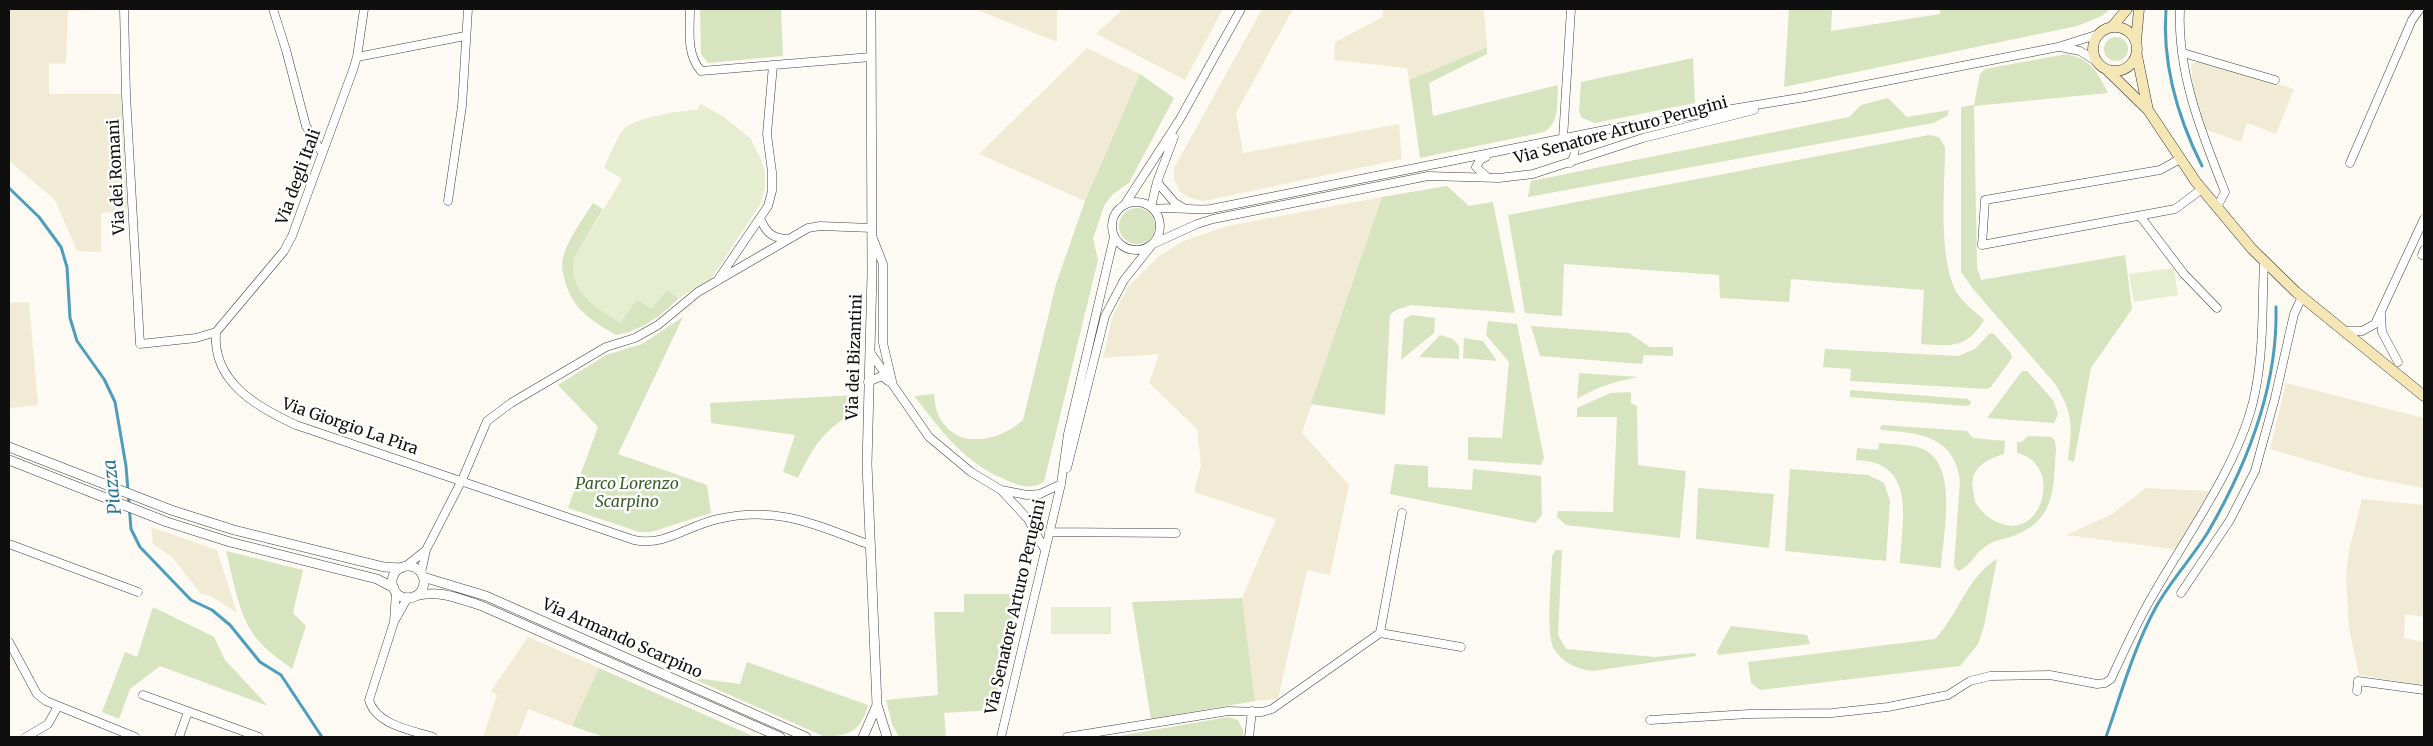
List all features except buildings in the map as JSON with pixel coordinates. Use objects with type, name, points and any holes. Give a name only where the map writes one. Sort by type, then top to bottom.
[{"type":"main road","points":[[2127,9],[2112,28],[2100,34],[2093,47],[2096,61],[2108,70],[2148,110],[2202,189],[2264,261],[2302,297],[2424,396]]},
{"type":"main road","points":[[2139,9],[2136,41],[2137,56],[2148,110]]},
{"type":"main road","points":[[2112,28],[2126,30],[2136,41]]},
{"type":"main road","points":[[2108,70],[2115,72],[2129,67],[2137,56]]},
{"type":"street","name":"Via dei Romani","points":[[124,9],[126,95],[140,344],[196,338],[216,332]]},
{"type":"street","points":[[273,9],[306,126],[322,153]]},
{"type":"street","name":"Via degli Itali","points":[[216,332],[284,251],[292,236],[357,57],[364,9]]},
{"type":"street","points":[[448,201],[462,106],[468,9]]},
{"type":"street","points":[[690,9],[690,48],[694,63],[701,71],[871,57]]},
{"type":"street","name":"Via dei Bizantini","points":[[871,9],[872,232],[867,464],[877,705],[887,737]]},
{"type":"street","points":[[1125,204],[1138,202],[1152,208],[1160,220],[1160,233],[1152,245],[1145,249],[1131,250],[1124,247],[1114,236],[1112,222],[1180,119],[1241,9]]},
{"type":"street","points":[[1570,163],[1575,147],[1564,139],[1571,9]]},
{"type":"street","points":[[2180,9],[2183,53],[2192,105],[2225,192],[2217,207]]},
{"type":"street","points":[[2350,163],[2412,20],[2420,9]]},
{"type":"street","name":"Via Senatore Arturo Perugini","points":[[1152,208],[1182,207],[1198,211],[1211,209],[1564,139],[1805,97],[2058,46],[2100,34]]},
{"type":"street","points":[[357,57],[465,36]]},
{"type":"street","name":"Via Senatore Arturo Perugini","points":[[2058,46],[2080,51],[2096,61]]},
{"type":"street","points":[[2183,53],[2276,80]]},
{"type":"street","points":[[714,285],[768,206],[772,190],[768,134],[773,65]]},
{"type":"street","name":"Via Senatore Arturo Perugini","points":[[1001,737],[1049,532],[1061,484],[1072,452],[1105,316],[1124,280],[1152,245],[1197,224],[1213,219],[1414,179],[1436,175],[1517,176],[1570,163],[1643,138],[1805,97]]},
{"type":"street","points":[[1152,208],[1157,182],[1180,119]]},
{"type":"street","points":[[1487,177],[1476,167],[1480,160],[1490,155]]},
{"type":"street","points":[[2180,159],[2160,170],[1985,200],[1982,244],[2175,209],[2202,189]]},
{"type":"street","points":[[1157,182],[1182,207]]},
{"type":"street","points":[[2140,216],[2184,274],[2217,308]]},
{"type":"street","points":[[760,218],[764,230],[771,236],[779,239],[790,239]]},
{"type":"street","points":[[2342,330],[2362,331],[2375,324],[2424,218]]},
{"type":"street","points":[[394,622],[412,596],[422,589],[426,550],[462,480],[487,422],[511,403],[606,347],[635,338],[658,325],[698,292],[714,285],[808,228],[820,226],[872,232],[883,264],[883,344],[893,386]]},
{"type":"street","name":"Via Senatore Arturo Perugini","points":[[1061,484],[1068,434],[1114,236]]},
{"type":"street","points":[[1650,720],[1749,714],[1832,713],[1888,707],[1948,694],[1970,681],[1990,676],[2050,675],[2098,684],[2105,683],[2111,679],[2142,614],[2226,468],[2243,429],[2255,394],[2260,361],[2264,261]]},
{"type":"street","points":[[2181,593],[2230,520],[2255,471],[2280,380],[2294,314],[2302,297]]},
{"type":"street","points":[[2381,312],[2382,332],[2398,362]]},
{"type":"street","name":"Via Giorgio La Pira","points":[[216,332],[215,345],[219,362],[230,381],[246,398],[267,412],[296,425],[644,542],[653,542],[719,518],[780,515],[794,517],[870,545]]},
{"type":"street","points":[[883,344],[870,348],[893,386],[929,437],[971,472],[1001,490],[1028,520],[1045,550]]},
{"type":"street","points":[[868,382],[882,376],[893,386]]},
{"type":"street","points":[[9,446],[100,482],[234,530],[384,567],[412,566],[422,575]]},
{"type":"street","points":[[9,460],[142,512],[230,542],[377,579],[395,590],[412,596]]},
{"type":"street","points":[[1001,490],[1027,495],[1040,494],[1061,484]]},
{"type":"street","points":[[1380,633],[1402,512]]},
{"type":"street","points":[[1049,532],[1176,533]]},
{"type":"street","points":[[9,544],[138,592]]},
{"type":"street","points":[[426,550],[392,578],[395,590],[394,622],[369,700],[374,714],[384,720],[433,737]]},
{"type":"street","name":"Via Armando Scarpino","points":[[422,575],[486,596],[806,737]]},
{"type":"street","name":"Via Armando Scarpino","points":[[412,596],[433,593],[482,606],[780,737]]},
{"type":"street","points":[[1067,737],[1228,711],[1262,712],[1272,708],[1380,633],[1461,647]]},
{"type":"street","points":[[9,642],[37,694],[57,708],[135,737]]},
{"type":"street","points":[[2357,691],[2358,681],[2424,690]]},
{"type":"street","points":[[143,695],[259,737]]},
{"type":"street","name":"Via dei Bizantini","points":[[863,737],[877,705]]},
{"type":"street","points":[[26,737],[48,724],[57,708]]},
{"type":"street","points":[[1249,737],[1252,711]]},
{"type":"street","points":[[179,737],[188,712]]},
{"type":"shaded area","points":[[9,9],[119,9],[68,11],[66,63],[49,64],[49,94],[121,94],[127,211],[101,213],[101,252],[77,251],[55,200],[9,161]]},
{"type":"shaded area","points":[[975,9],[1057,9],[1057,42]]},
{"type":"shaded area","points":[[1123,9],[1223,9],[1185,80],[1096,34]]},
{"type":"shaded area","points":[[1262,9],[1293,9],[1236,113],[1243,153],[1399,124],[1402,159],[1204,201],[1190,198],[1179,191],[1174,179],[1174,168]]},
{"type":"shaded area","points":[[1383,9],[1484,9],[1487,47],[1409,80],[1407,68],[1334,60],[1335,42],[1383,17]]},
{"type":"shaded area","points":[[1087,48],[1140,74],[1085,201],[979,154]]},
{"type":"shaded area","points":[[2201,61],[2294,89],[2276,134],[2247,123],[2241,142],[2204,129],[2193,90],[2191,64]]},
{"type":"shaded area","points":[[1382,197],[1302,433],[1349,485],[1330,575],[1307,570],[1278,699],[1255,701],[1242,598],[1276,519],[1194,492],[1201,465],[1197,429],[1149,383],[1159,354],[1103,358],[1113,315],[1128,287],[1158,257],[1181,242],[1227,226]]},
{"type":"shaded area","points":[[29,302],[38,405],[9,408],[9,303]]},
{"type":"shaded area","points":[[2286,383],[2424,418],[2424,488],[2365,477],[2270,449]]},
{"type":"shaded area","points":[[2146,488],[2210,491],[2212,495],[2180,550],[2066,535],[2112,514]]},
{"type":"shaded area","points":[[2362,499],[2424,505],[2424,617],[2405,614],[2404,638],[2424,642],[2424,686],[2359,675],[2349,628],[2346,575],[2349,550]]},
{"type":"shaded area","points":[[151,527],[217,550],[237,613],[211,596],[201,594],[173,558],[153,544]]},
{"type":"shaded area","points":[[528,637],[599,668],[572,726],[528,709],[518,737],[483,737],[497,695],[491,691]]},
{"type":"green space","points":[[700,9],[781,9],[783,56],[708,63],[701,54]]},
{"type":"green space","points":[[1789,9],[1832,9],[1831,31],[1940,14],[1940,9],[2110,9],[2102,16],[2077,26],[1784,87]]},
{"type":"green space","points":[[2116,37],[2121,38],[2127,44],[2127,54],[2121,60],[2116,61],[2111,60],[2105,54],[2104,49],[2105,44],[2111,38]]},
{"type":"green space","points":[[1487,47],[1487,54],[1429,83],[1433,116],[1558,85],[1557,112],[1553,123],[1544,132],[1420,158],[1409,80]]},
{"type":"green space","points":[[2067,54],[2088,63],[2097,73],[2108,93],[1974,106],[1977,267],[1981,280],[2125,255],[2132,309],[2091,368],[2074,462],[2068,460],[2071,430],[2069,413],[2056,385],[1974,290],[1961,272],[1961,107],[1974,105],[1980,74],[1985,69]]},
{"type":"green space","points":[[1693,58],[1695,103],[1595,123],[1582,118],[1579,112],[1581,82]]},
{"type":"green space","points":[[1140,74],[1174,98],[1129,183],[1113,194],[1105,204],[1093,238],[1098,260],[1044,482],[1034,486],[1019,485],[976,464],[954,444],[914,396],[934,394],[935,404],[941,420],[949,430],[969,439],[981,439],[1004,433],[1023,420],[1056,284],[1085,201]]},
{"type":"green space","points":[[1888,98],[1907,117],[1949,110],[1947,116],[1933,123],[1528,197],[1531,181],[1849,117],[1861,105]]},
{"type":"green space","points":[[701,104],[724,117],[750,138],[765,172],[765,187],[761,203],[711,279],[679,298],[667,290],[652,309],[637,300],[620,323],[585,298],[575,281],[573,270],[574,258],[622,179],[604,168],[618,137],[629,125],[658,115],[697,110]]},
{"type":"green space","points":[[1929,135],[1939,137],[1945,147],[1945,245],[1952,282],[1959,296],[1984,320],[1978,329],[1964,341],[1949,345],[1921,344],[1924,290],[1791,279],[1789,302],[1720,298],[1719,275],[1564,264],[1562,316],[1525,313],[1508,215]]},
{"type":"green space","points":[[1447,186],[1469,206],[1493,202],[1515,313],[1411,305],[1396,310],[1390,315],[1385,415],[1311,404],[1382,197]]},
{"type":"green space","points":[[593,203],[603,209],[574,258],[637,300],[667,290],[679,298],[650,322],[634,330],[616,335],[599,325],[578,307],[568,291],[563,274],[562,261],[564,254],[577,228]]},
{"type":"green space","points":[[1137,208],[1150,213],[1155,226],[1150,239],[1137,244],[1124,239],[1119,226],[1124,213]]},
{"type":"green space","points":[[2174,268],[2178,295],[2134,302],[2129,274]]},
{"type":"green space","points":[[1412,315],[1435,318],[1434,333],[1401,360],[1404,319]]},
{"type":"green space","name":"Parco Lorenzo Scarpino","points":[[683,317],[618,454],[707,485],[711,513],[651,532],[639,532],[568,508],[598,427],[558,385],[606,355],[642,344]]},
{"type":"green space","points":[[1488,321],[1517,324],[1544,458],[1541,465],[1468,460],[1468,437],[1502,438],[1509,362],[1486,335]]},
{"type":"green space","points":[[1531,326],[1629,333],[1650,347],[1673,347],[1673,356],[1644,355],[1642,364],[1540,356]]},
{"type":"green space","points":[[1993,333],[2011,353],[2012,358],[1991,387],[1987,389],[1850,381],[1851,369],[1823,367],[1825,349],[1958,356],[1975,349],[1989,334]]},
{"type":"green space","points":[[1440,335],[1453,339],[1459,346],[1459,359],[1419,357]]},
{"type":"green space","points":[[1464,338],[1483,341],[1497,361],[1463,358]]},
{"type":"green space","points":[[2022,371],[2027,371],[2053,400],[2058,414],[2054,423],[1987,418]]},
{"type":"green space","points":[[1579,373],[1639,377],[1607,385],[1577,399]]},
{"type":"green space","points":[[1850,390],[1968,399],[1971,402],[1970,405],[1965,406],[1850,397]]},
{"type":"green space","points":[[1631,392],[1631,403],[1637,406],[1638,465],[1686,471],[1680,538],[1566,525],[1557,517],[1558,511],[1613,512],[1617,417],[1577,417],[1577,408],[1610,393]]},
{"type":"green space","points":[[857,395],[857,411],[828,431],[809,456],[798,478],[783,472],[795,435],[711,423],[710,403]]},
{"type":"green space","points":[[1883,425],[1967,431],[1973,438],[2005,441],[2004,454],[1980,466],[1972,483],[1975,502],[1982,511],[1995,521],[2010,526],[2018,525],[2032,517],[2038,509],[2044,490],[2040,471],[2035,463],[2017,453],[2017,442],[2022,442],[2028,436],[2051,437],[2055,441],[2056,449],[2053,487],[2046,509],[2040,519],[2031,527],[2014,536],[1997,540],[1990,544],[1958,571],[1954,566],[1960,480],[1956,465],[1942,445],[1932,439],[1921,435],[1881,430],[1880,427]]},
{"type":"green space","points":[[1879,443],[1917,447],[1931,454],[1940,466],[1946,499],[1941,568],[1900,563],[1903,506],[1901,492],[1896,479],[1888,469],[1868,461],[1856,460],[1857,448],[1878,450]]},
{"type":"green space","points":[[1395,464],[1428,466],[1428,487],[1472,490],[1473,469],[1541,476],[1542,515],[1535,523],[1390,494]]},
{"type":"green space","points":[[1790,469],[1868,475],[1884,483],[1890,501],[1886,561],[1785,551]]},
{"type":"green space","points":[[1698,488],[1774,494],[1769,548],[1696,539]]},
{"type":"green space","points":[[1556,550],[1562,550],[1558,635],[1566,649],[1655,657],[1695,653],[1696,656],[1593,671],[1576,667],[1566,661],[1554,649],[1550,631],[1552,556]]},
{"type":"green space","points":[[226,551],[303,570],[293,613],[306,626],[292,669],[260,643],[252,632],[239,603]]},
{"type":"green space","points":[[1997,559],[1984,626],[1978,644],[1960,666],[1760,690],[1751,683],[1748,662],[1935,639],[1970,586],[1986,567]]},
{"type":"green space","points":[[964,594],[1020,594],[993,710],[944,713],[946,737],[899,737],[892,724],[886,700],[938,695],[934,612],[964,612]]},
{"type":"green space","points":[[1242,598],[1255,701],[1151,719],[1132,602]]},
{"type":"green space","points":[[153,607],[214,637],[225,660],[268,706],[160,666],[130,689],[119,719],[102,712],[125,652],[137,657]]},
{"type":"green space","points":[[1051,607],[1111,607],[1111,634],[1051,634]]},
{"type":"green space","points":[[1731,626],[1807,635],[1810,644],[1718,655],[1717,651]]},
{"type":"green space","points":[[747,662],[868,705],[862,721],[853,731],[840,735],[823,736],[689,677],[740,684]]},
{"type":"green space","points":[[599,668],[755,737],[604,737],[572,726]]},
{"type":"green space","points":[[1228,717],[1238,720],[1243,730],[1243,737],[1113,737]]},
{"type":"waterway","points":[[2166,9],[2165,29],[2169,70],[2179,109],[2193,148],[2202,166]]},
{"type":"waterway","name":"Piazza","points":[[9,188],[39,217],[61,247],[67,267],[70,318],[77,341],[104,379],[115,402],[126,466],[131,529],[140,547],[191,600],[212,610],[230,625],[260,662],[281,675],[322,737]]},
{"type":"waterway","points":[[2106,737],[2128,671],[2148,622],[2168,588],[2208,532],[2248,452],[2258,424],[2272,366],[2276,307]]}]
